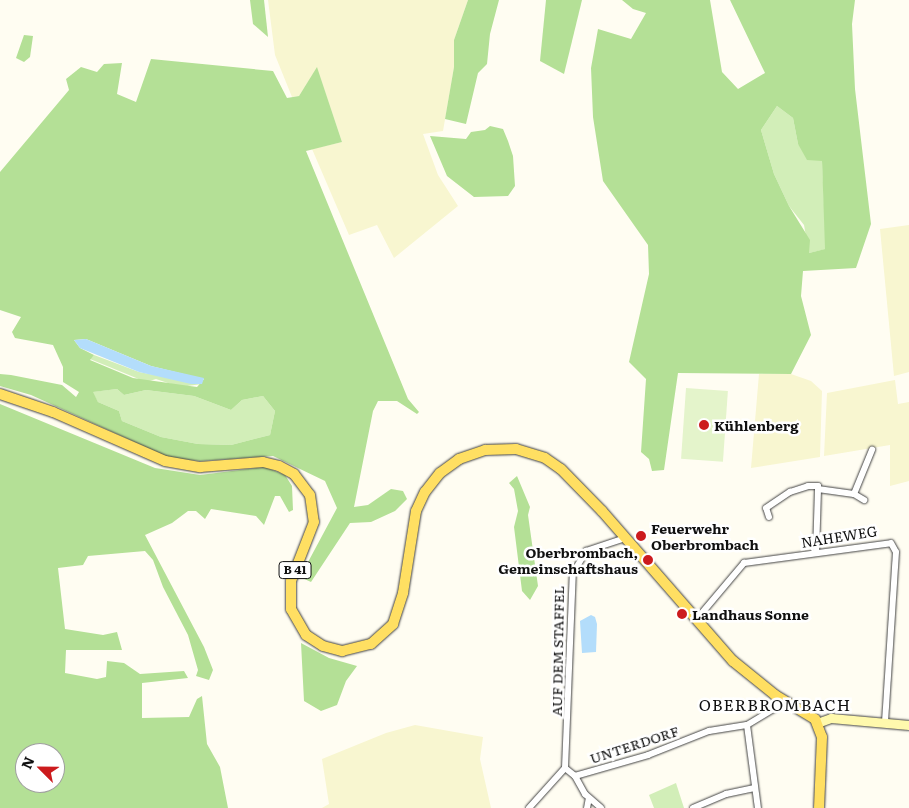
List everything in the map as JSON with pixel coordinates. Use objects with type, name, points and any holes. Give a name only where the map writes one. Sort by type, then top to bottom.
[{"type":"main road","name":"B 41","points":[[0,394],[54,412],[165,461],[200,467],[263,462],[279,466],[294,474],[310,496],[314,522],[290,581],[291,609],[306,635],[322,646],[342,651],[371,644],[393,624],[403,593],[416,511],[425,492],[440,473],[459,459],[485,450],[525,451],[554,463],[572,481],[625,538],[733,661],[782,700],[807,713],[817,723]]},
{"type":"main road","points":[[817,723],[822,737],[819,808]]},
{"type":"street","points":[[854,494],[872,450]]},
{"type":"street","points":[[769,518],[766,508],[790,492],[808,486],[818,486],[818,489],[854,494],[864,500]]},
{"type":"street","points":[[816,553],[818,489]]},
{"type":"street","name":"AUF DEM STAFFEL","points":[[565,768],[573,573],[586,551],[625,538]]},
{"type":"street","name":"NAHEWEG","points":[[696,620],[744,563],[887,542],[895,548],[885,722]]},
{"type":"street","name":"UNTERDORF","points":[[574,776],[648,756],[709,731],[747,725],[774,709],[782,700]]},
{"type":"street","points":[[817,723],[831,718],[885,722],[909,726]]},
{"type":"street","points":[[747,725],[758,808]]},
{"type":"street","points":[[529,808],[565,768],[574,776],[589,798],[602,808]]},
{"type":"street","points":[[693,808],[726,794],[754,788]]},
{"type":"street","points":[[587,808],[589,798]]},
{"type":"shaded area","points":[[268,0],[468,0],[454,40],[454,67],[443,131],[423,134],[438,175],[458,206],[394,258],[377,225],[349,235],[312,149],[342,142],[317,68],[299,96],[292,97],[275,55]]},
{"type":"shaded area","points":[[909,225],[909,372],[894,376],[880,229]]},
{"type":"shaded area","points":[[759,374],[791,374],[811,381],[822,391],[820,457],[751,468]]},
{"type":"shaded area","points":[[895,380],[898,404],[909,402],[909,481],[890,486],[890,445],[824,456],[827,393]]},
{"type":"shaded area","points":[[415,725],[483,737],[480,759],[491,808],[322,808],[329,804],[322,759],[386,733]]},
{"type":"green space","points":[[250,0],[264,0],[268,37],[253,24]]},
{"type":"green space","points":[[468,0],[499,0],[490,34],[487,64],[478,73],[466,124],[445,119],[454,67],[454,40]]},
{"type":"green space","points":[[546,0],[582,0],[564,74],[540,61]]},
{"type":"green space","points":[[622,0],[710,0],[722,72],[738,89],[765,73],[730,0],[855,0],[852,24],[855,89],[871,224],[856,268],[803,271],[801,296],[811,335],[791,374],[678,373],[664,470],[652,471],[649,459],[641,452],[646,379],[629,362],[649,274],[648,245],[603,181],[593,117],[591,68],[598,29],[631,39],[646,13],[633,9]],"holes":[[[777,106],[793,118],[798,144],[807,160],[822,161],[825,249],[809,253],[810,240],[789,206],[774,174],[761,130]]]},
{"type":"green space","points":[[24,35],[33,36],[30,57],[24,62],[16,58]]},
{"type":"green space","points":[[151,59],[273,71],[287,98],[299,96],[317,67],[342,142],[306,151],[408,399],[419,412],[417,414],[397,401],[378,401],[373,411],[354,507],[368,505],[391,489],[403,491],[407,499],[395,511],[371,522],[350,523],[311,582],[300,577],[337,508],[325,481],[273,456],[200,461],[170,458],[31,395],[0,386],[0,374],[62,385],[76,397],[79,392],[63,382],[63,367],[53,345],[15,338],[12,332],[21,317],[0,310],[0,172],[69,90],[66,79],[81,67],[97,72],[104,64],[122,63],[117,94],[136,102]],"holes":[[[86,339],[151,366],[204,379],[197,387],[133,378],[90,360],[94,355],[80,348],[74,340]],[[117,389],[124,395],[146,390],[194,396],[231,410],[242,400],[263,396],[275,411],[270,435],[231,445],[198,444],[161,437],[122,421],[119,411],[98,402],[93,392]]]},
{"type":"green space","points":[[777,106],[793,118],[798,144],[822,161],[826,249],[809,253],[804,225],[789,206],[774,174],[761,130]]},
{"type":"green space","points":[[490,126],[503,129],[508,141],[513,156],[515,186],[508,196],[474,197],[447,176],[430,136],[466,139],[471,132],[485,130]]},
{"type":"green space","points":[[94,355],[139,372],[202,384],[180,387],[156,379],[146,382],[90,359]]},
{"type":"green space","name":"Kühlenberg","points":[[686,388],[728,391],[723,462],[681,459]]},
{"type":"green space","points":[[117,389],[124,395],[146,390],[194,396],[231,410],[242,400],[263,396],[275,411],[270,435],[231,445],[198,444],[161,437],[122,421],[119,411],[98,402],[92,392]]},
{"type":"green space","points":[[0,404],[155,468],[200,475],[265,467],[285,475],[292,486],[293,510],[289,512],[280,496],[275,496],[264,525],[256,516],[211,509],[205,519],[196,511],[188,511],[172,523],[145,535],[204,647],[213,670],[209,680],[196,676],[198,670],[188,635],[163,587],[153,560],[145,551],[88,556],[83,565],[58,568],[65,629],[103,635],[117,632],[122,650],[66,650],[65,673],[97,679],[106,677],[107,661],[124,663],[140,674],[184,671],[188,678],[142,683],[142,718],[189,717],[197,699],[202,696],[207,744],[220,767],[228,808],[0,808]]},
{"type":"green space","points":[[517,476],[530,507],[528,515],[538,586],[530,600],[522,591],[514,527],[518,511],[514,489],[509,483]]},
{"type":"green space","points":[[301,643],[329,658],[357,666],[346,681],[337,705],[321,711],[304,701]]},
{"type":"green space","points":[[676,783],[684,808],[654,808],[649,795]]},
{"type":"water","points":[[86,339],[151,366],[204,378],[202,384],[191,384],[139,372],[80,348],[74,340]]},
{"type":"water","points":[[591,615],[595,617],[597,624],[596,652],[582,653],[580,621]]},
{"type":"place","name":"Kühlenberg","points":[[704,425]]},
{"type":"place","name":"Feuerwehr Oberbrombach","points":[[641,536]]},
{"type":"place","name":"Oberbrombach, Gemeinschaftshaus","points":[[648,560]]},
{"type":"place","name":"Landhaus Sonne","points":[[682,614]]},
{"type":"district","name":"OBERBROMBACH","points":[[775,704]]}]
